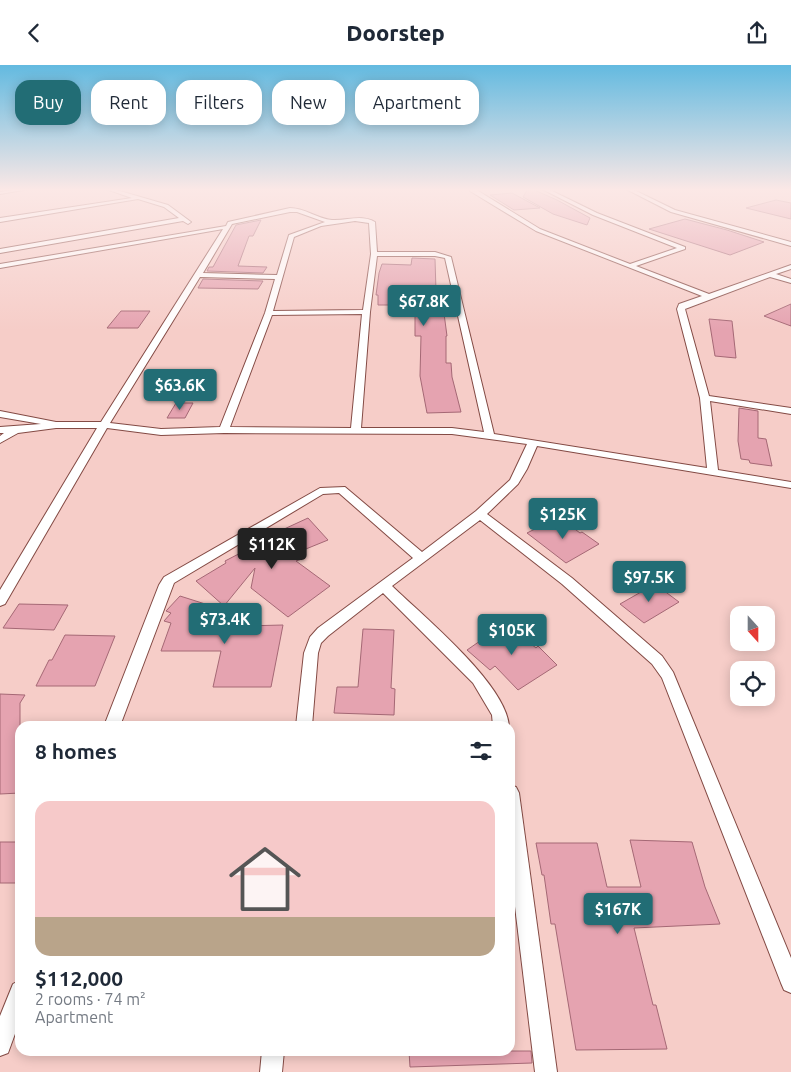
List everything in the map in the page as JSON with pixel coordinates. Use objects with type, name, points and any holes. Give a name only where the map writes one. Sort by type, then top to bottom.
[{"type":"street","points":[[0,251],[87,236]]},
{"type":"street","points":[[0,266],[171,236]]},
{"type":"street","points":[[0,601],[104,425],[222,236]]},
{"type":"street","points":[[224,430],[269,313],[291,236]]},
{"type":"street","points":[[356,430],[366,312],[372,284],[373,236]]},
{"type":"street","points":[[554,236],[708,296]]},
{"type":"street","points":[[629,265],[683,248],[652,236]]},
{"type":"street","points":[[762,236],[791,244]]},
{"type":"street","points":[[374,254],[435,254],[448,257],[489,435]]},
{"type":"street","points":[[713,473],[704,398],[681,309],[682,306],[791,267]]},
{"type":"street","points":[[198,275],[280,277]]},
{"type":"street","points":[[771,275],[791,281]]},
{"type":"street","points":[[269,313],[366,312]]},
{"type":"street","points":[[704,398],[791,411]]},
{"type":"street","points":[[0,414],[49,421],[56,425]]},
{"type":"street","points":[[0,430],[56,425],[104,425],[161,432],[224,430],[452,431],[533,442],[791,485]]},
{"type":"street","points":[[0,440],[15,430]]},
{"type":"street","points":[[304,721],[311,653],[315,641],[323,631],[480,514],[514,481],[522,469],[533,442]]},
{"type":"street","points":[[114,721],[165,585],[169,580],[320,491],[331,488],[341,489],[420,557]]},
{"type":"street","points":[[480,514],[567,581],[657,660],[668,676],[791,983]]},
{"type":"street","points":[[383,585],[478,679],[491,697],[500,715],[501,721]]},
{"type":"street","points":[[515,832],[546,1072]]},
{"type":"street","points":[[0,1045],[15,1004]]},
{"type":"street","points":[[271,1072],[273,1056]]},
{"type":"building","points":[[230,236],[253,236],[249,236],[238,266],[267,267],[263,273],[207,271],[209,267],[213,267]]},
{"type":"building","points":[[671,236],[745,236],[764,242],[730,255]]},
{"type":"building","points":[[412,258],[435,259],[436,291],[441,291],[447,336],[446,363],[451,363],[452,377],[461,412],[427,413],[420,376],[421,336],[415,336],[417,305],[378,305],[378,295],[376,295],[382,264],[411,265]]},
{"type":"building","points":[[203,279],[263,281],[258,289],[198,288]]},
{"type":"building","points":[[791,304],[791,326],[764,316]]},
{"type":"building","points":[[121,311],[150,311],[138,328],[107,328]]},
{"type":"building","points":[[709,319],[732,321],[736,358],[715,356]]},
{"type":"building","points":[[176,403],[193,403],[185,418],[167,418]]},
{"type":"building","points":[[739,408],[758,411],[758,438],[766,439],[772,466],[750,463],[749,460],[741,459],[738,441]]},
{"type":"building","points":[[559,517],[580,533],[582,532],[599,544],[566,563],[527,533]]},
{"type":"building","points":[[308,518],[328,540],[296,553],[302,559],[296,561],[330,586],[288,617],[251,588],[255,568],[224,606],[196,581],[226,563],[225,561],[258,544],[256,542]]},
{"type":"building","points":[[655,584],[679,602],[644,623],[620,604]]},
{"type":"building","points":[[180,596],[221,609],[203,631],[243,631],[244,626],[283,625],[271,687],[213,687],[221,651],[161,651],[171,623],[164,621],[171,613],[166,611]]},
{"type":"building","points":[[19,604],[68,605],[54,630],[3,628]]},
{"type":"building","points":[[506,623],[536,648],[538,646],[557,665],[518,690],[495,666],[490,670],[467,650]]},
{"type":"building","points":[[363,629],[394,630],[391,688],[395,689],[394,715],[334,713],[337,687],[358,687]]},
{"type":"building","points":[[65,635],[115,636],[95,686],[36,686],[49,660],[52,660]]},
{"type":"building","points":[[0,694],[25,695],[20,703],[20,721],[15,721],[15,793],[0,794]]},
{"type":"building","points":[[630,840],[692,842],[705,887],[720,924],[634,928],[653,1005],[656,1005],[667,1049],[576,1050],[555,924],[551,924],[544,875],[542,875],[536,843],[597,843],[607,887],[641,887]]},
{"type":"building","points":[[0,842],[15,842],[15,883],[0,883]]},
{"type":"building","points":[[515,1051],[531,1051],[532,1063],[410,1067],[409,1056],[515,1056]]}]
